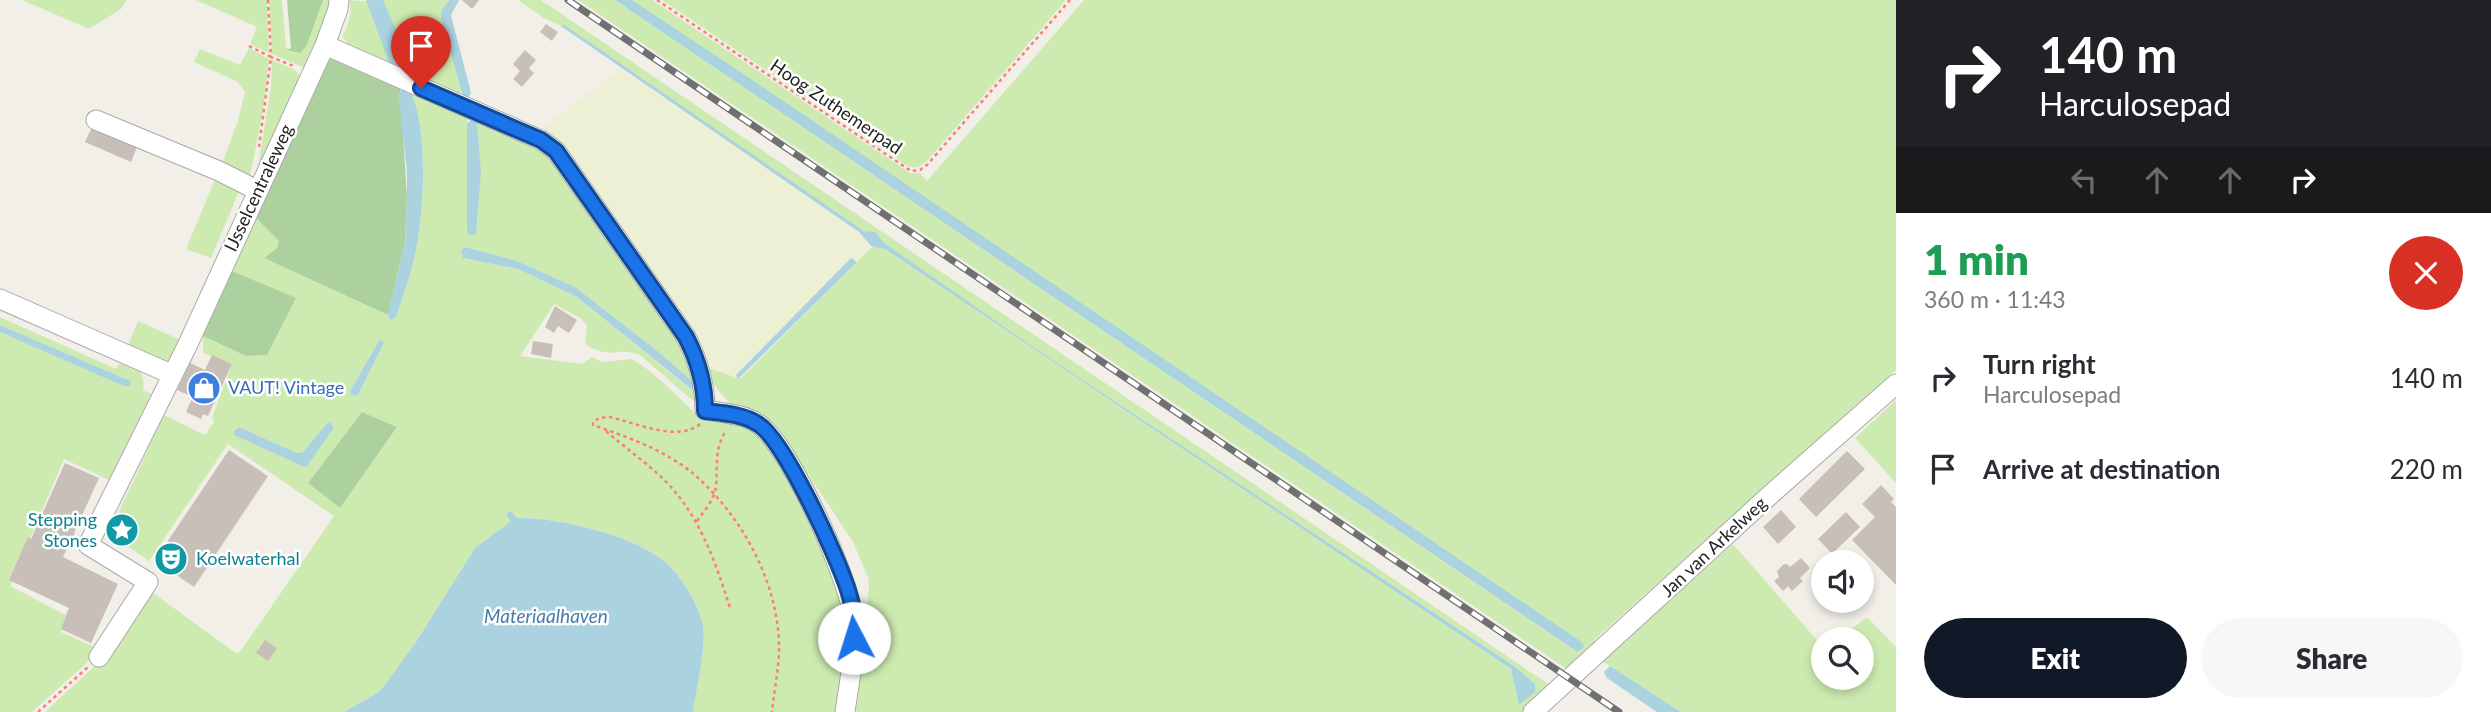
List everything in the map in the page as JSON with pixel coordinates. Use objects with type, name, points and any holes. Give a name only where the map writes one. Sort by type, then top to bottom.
[{"type":"street","name":"IJsselcentraleweg","points":[[99,657],[148,582],[88,545],[188,344],[325,45],[339,0]]},
{"type":"street","points":[[325,45],[541,140],[556,151],[686,337],[705,392],[705,411],[734,415],[760,425],[774,441],[801,487],[844,580],[852,605],[854,629],[845,712]]},
{"type":"street","points":[[96,120],[219,171],[257,190]]},
{"type":"street","points":[[0,299],[172,374]]},
{"type":"street","name":"Jan van Arkelweg","points":[[1533,712],[1770,495],[1896,384]]},
{"type":"path","points":[[259,146],[271,57],[268,0]]},
{"type":"path","name":"Hoog Zuthemerpad","points":[[657,0],[911,171],[920,170],[927,165],[1070,0]]},
{"type":"path","points":[[249,46],[312,74]]},
{"type":"path","points":[[705,411],[699,425],[687,430],[659,430],[609,418],[598,418],[593,425],[666,456],[688,470],[714,495],[743,533],[764,573],[772,598],[779,649],[772,712]]},
{"type":"path","points":[[696,522],[714,495],[720,439],[734,415]]},
{"type":"path","points":[[604,429],[661,477],[696,522],[713,555],[730,608]]},
{"type":"path","points":[[38,712],[99,657]]},
{"type":"green space","points":[[22,0],[127,0],[121,9],[89,29]]},
{"type":"green space","points":[[196,0],[267,0],[269,53],[250,44],[257,27]]},
{"type":"green space","points":[[269,0],[282,0],[286,48],[299,53],[307,45],[323,0],[330,0],[326,19],[306,65],[302,67],[272,54]]},
{"type":"green space","points":[[287,0],[323,0],[307,45],[300,53],[287,50],[291,48]]},
{"type":"green space","points":[[349,0],[384,3],[383,0],[449,0],[441,11],[441,18],[462,91],[457,97],[349,47],[343,36],[350,14]]},
{"type":"green space","points":[[518,0],[541,0],[1551,686],[1524,712],[856,712],[869,586],[868,577],[853,542],[774,423],[730,404],[709,379],[706,367],[740,379],[873,246],[885,249],[1511,669],[1519,705],[1514,666],[1036,349],[883,243],[873,233],[863,231],[563,24],[561,26],[544,18]]},
{"type":"green space","points":[[578,0],[615,0],[1577,652],[1582,642],[632,0],[652,0],[910,173],[920,173],[927,181],[1084,0],[1896,0],[1896,370],[1594,640],[1597,648],[1571,672]]},
{"type":"green space","points":[[662,0],[1066,0],[928,160],[920,166],[912,167]]},
{"type":"green space","points":[[249,48],[269,59],[256,146],[250,175],[245,176],[221,166],[238,121],[245,92],[238,82],[194,62],[200,49],[240,65]]},
{"type":"green space","points":[[329,58],[400,89],[407,197],[405,243],[388,315],[264,258],[277,248],[279,241],[253,215]]},
{"type":"green space","points":[[272,60],[295,70],[301,77],[262,164],[258,167],[271,86]]},
{"type":"green space","points":[[621,69],[859,232],[868,244],[873,246],[857,262],[851,258],[736,375],[737,378],[706,367],[629,245],[543,126]]},
{"type":"green space","points":[[409,89],[416,89],[467,112],[468,234],[476,234],[479,192],[477,121],[537,143],[553,154],[680,333],[695,365],[702,397],[698,403],[691,399],[640,355],[601,352],[585,344],[587,326],[582,319],[554,304],[520,356],[582,364],[592,357],[602,362],[631,359],[654,374],[698,416],[749,424],[770,441],[799,488],[814,519],[847,604],[850,644],[842,712],[693,712],[703,654],[702,621],[687,589],[671,567],[651,552],[615,536],[573,524],[517,518],[511,511],[506,514],[510,522],[475,548],[416,642],[384,686],[344,712],[45,712],[114,648],[153,593],[236,653],[240,652],[334,516],[228,444],[149,561],[109,533],[164,415],[205,435],[214,422],[212,418],[232,364],[203,353],[203,336],[246,356],[267,355],[295,299],[227,269],[253,215],[279,241],[277,248],[264,258],[388,315],[390,320],[396,317],[414,259],[423,191],[422,145],[415,105]],"holes":[[[465,247],[517,261],[575,287],[660,353],[691,380],[695,388],[690,389],[577,297],[518,269],[463,258],[462,251]],[[380,339],[384,343],[358,395],[351,396],[350,391]],[[362,412],[397,427],[340,508],[308,483]],[[328,422],[331,422],[334,428],[304,467],[234,435],[234,431],[239,427],[302,453]]]},
{"type":"green space","points":[[216,177],[241,187],[211,258],[186,249]]},
{"type":"green space","points":[[227,269],[296,298],[267,355],[246,356],[203,336]]},
{"type":"green space","points":[[0,317],[116,369],[122,358],[139,370],[143,378],[143,390],[151,394],[109,480],[64,459],[10,586],[66,615],[61,632],[101,650],[32,712],[0,712],[0,332],[124,386],[131,386],[126,379],[0,325]]},
{"type":"green space","points":[[138,321],[183,341],[169,363],[127,347]]},
{"type":"green space","points":[[1896,400],[1896,483],[1855,438]]},
{"type":"green space","points":[[362,412],[397,427],[340,508],[308,483]]},
{"type":"green space","points":[[1733,544],[1811,633],[1811,690],[1874,690],[1874,627],[1854,627],[1867,617],[1896,647],[1896,712],[1681,712],[1602,661]]},
{"type":"water","points":[[366,0],[383,0],[404,48],[404,63],[397,69],[388,60]]},
{"type":"water","points":[[449,0],[459,0],[451,15],[471,93],[468,99],[463,96],[441,19],[441,11]]},
{"type":"water","points":[[615,0],[632,0],[745,75],[1582,642],[1584,647],[1577,652]]},
{"type":"water","points":[[563,24],[863,231],[875,232],[884,243],[1036,349],[1514,666],[1535,684],[1535,692],[1519,705],[1511,669],[885,249],[871,246],[859,232],[561,26]]},
{"type":"water","points":[[404,88],[409,89],[420,123],[423,191],[412,267],[396,317],[390,320],[388,315],[405,243],[407,172],[398,93]]},
{"type":"water","points":[[473,119],[477,121],[481,172],[476,235],[468,234],[467,227],[467,123]]},
{"type":"water","points":[[465,247],[517,261],[575,287],[660,353],[691,380],[695,388],[691,389],[577,297],[518,269],[463,258],[461,251]]},
{"type":"water","points":[[851,258],[857,262],[738,379],[736,375]]},
{"type":"water","points":[[0,325],[126,379],[131,386],[124,386],[0,332]]},
{"type":"water","points":[[380,339],[384,343],[358,395],[351,396],[350,391]]},
{"type":"water","points":[[328,422],[331,422],[334,428],[304,467],[234,435],[234,431],[239,427],[302,453]]},
{"type":"water","name":"Materiaalhaven","points":[[511,511],[517,518],[573,524],[615,536],[651,552],[671,567],[692,597],[702,621],[703,653],[693,712],[344,712],[384,686],[416,642],[475,548],[510,522],[506,514]]},
{"type":"water","points":[[1610,666],[1681,712],[1657,712],[1607,678],[1604,672]]},
{"type":"building","points":[[462,0],[479,0],[472,9]]},
{"type":"building","points":[[546,24],[558,32],[552,41],[540,32]]},
{"type":"building","points":[[525,50],[536,60],[529,68],[534,73],[522,87],[513,79],[520,71],[513,64]]},
{"type":"building","points":[[92,127],[137,147],[131,162],[85,142]]},
{"type":"building","points":[[555,306],[577,320],[569,333],[558,326],[554,333],[545,327]]},
{"type":"building","points":[[533,341],[553,344],[551,358],[531,354]]},
{"type":"building","points":[[212,355],[232,364],[208,416],[203,414],[201,419],[186,412],[193,397],[177,390],[190,363],[205,370]]},
{"type":"building","name":"Koelwaterhal","points":[[229,450],[268,476],[194,587],[155,560]]},
{"type":"building","points":[[1847,451],[1865,469],[1816,517],[1799,499]]},
{"type":"building","points":[[65,463],[99,478],[74,533],[75,537],[63,557],[118,584],[91,643],[61,629],[69,608],[9,580],[28,537],[31,539]]},
{"type":"building","points":[[1881,485],[1894,499],[1891,502],[1896,507],[1896,585],[1874,562],[1874,550],[1862,550],[1852,540],[1875,517],[1862,504]]},
{"type":"building","points":[[1781,510],[1796,527],[1778,544],[1763,527]]},
{"type":"building","points":[[1846,512],[1860,527],[1836,550],[1828,550],[1818,539]]},
{"type":"building","points":[[1801,558],[1810,568],[1800,578],[1803,581],[1792,591],[1788,586],[1783,591],[1774,581],[1779,577],[1777,571],[1784,564],[1790,567]]},
{"type":"building","points":[[265,640],[277,648],[268,661],[256,653]]},
{"type":"railway","points":[[568,0],[1619,712]]},
{"type":"place","name":"VAUT! Vintage","points":[[204,388]]},
{"type":"place","name":"Stepping Stones","points":[[122,530]]},
{"type":"place","name":"Koelwaterhal","points":[[171,559]]},
{"type":"route","points":[[421,88],[541,140],[556,151],[686,337],[705,392],[705,411],[740,416],[760,425],[788,462],[825,534],[844,580],[853,614],[854,638]]}]
